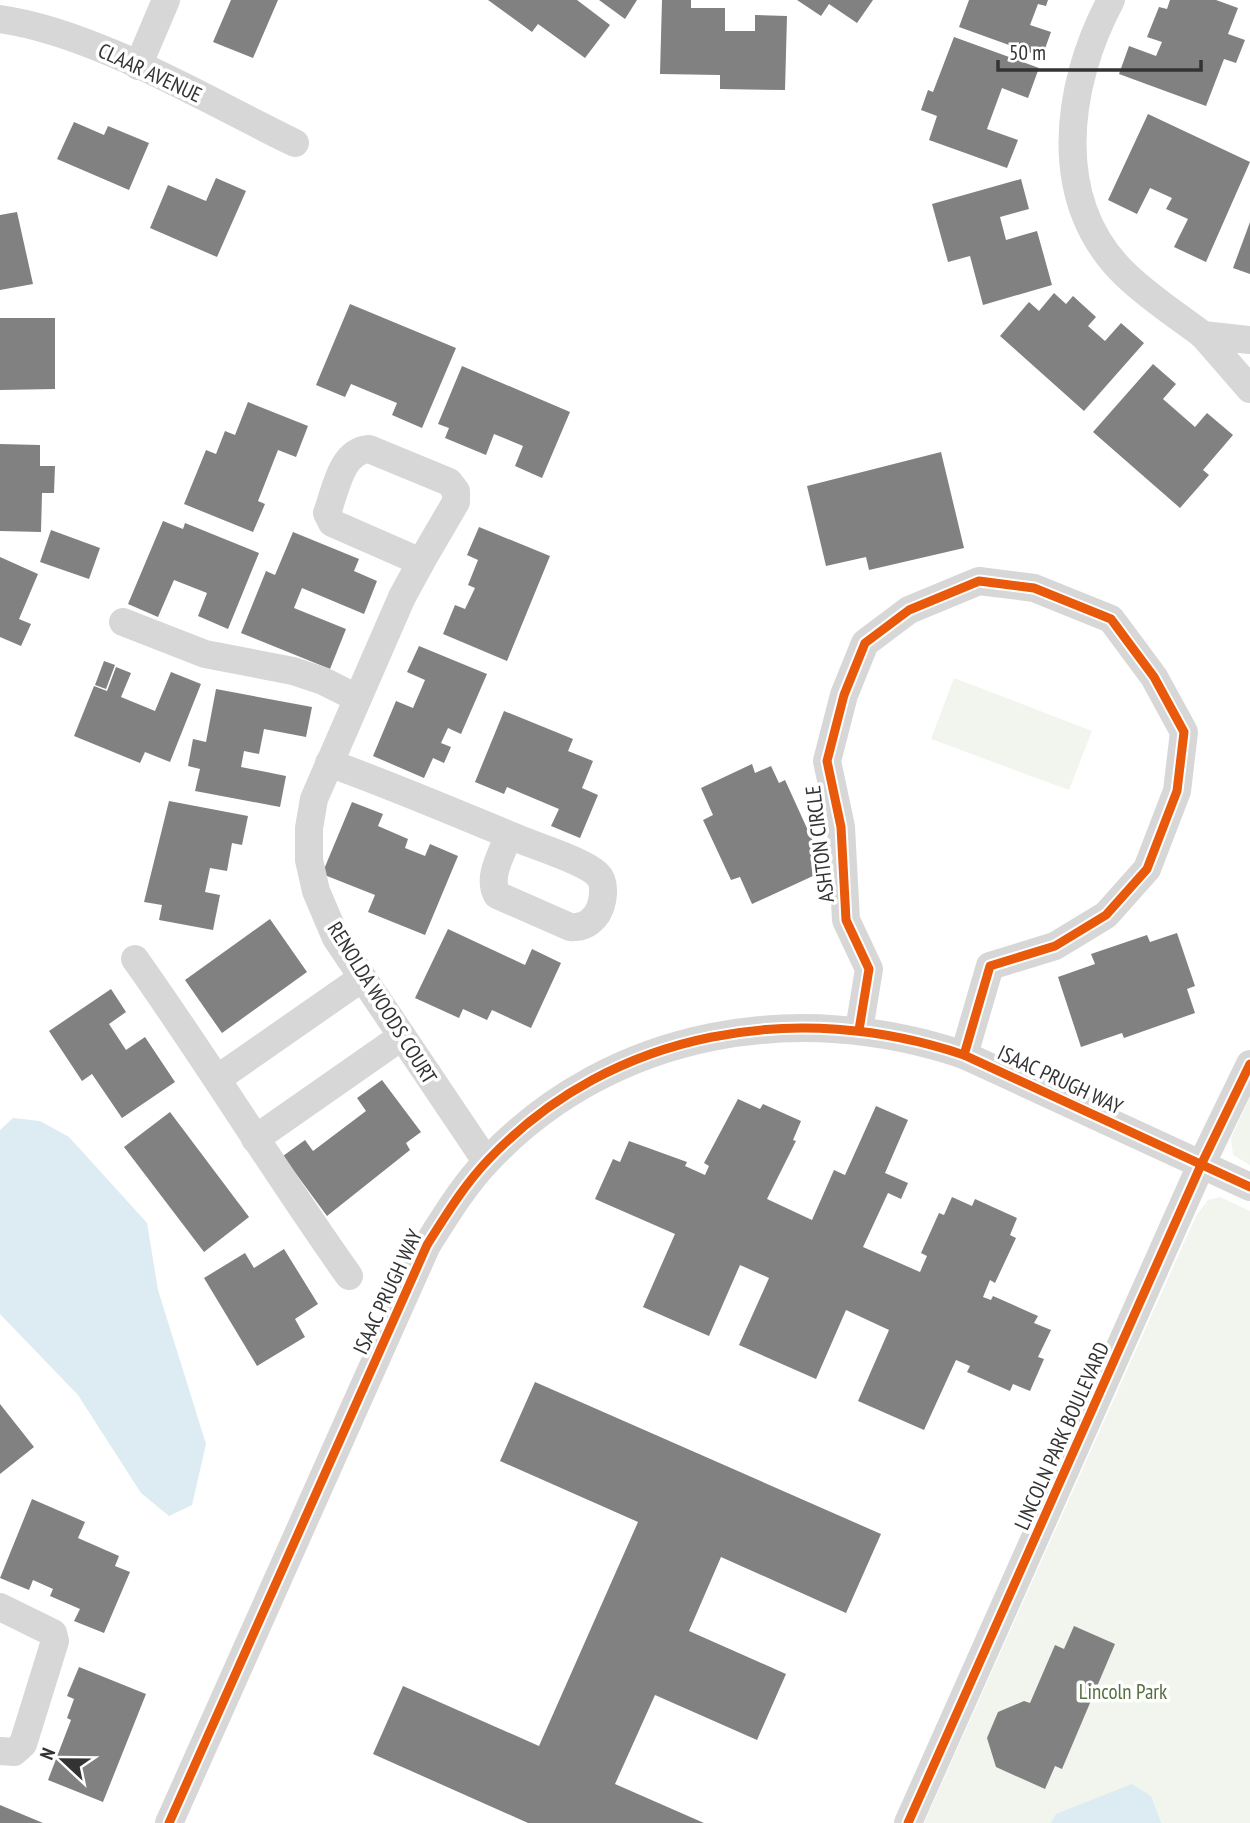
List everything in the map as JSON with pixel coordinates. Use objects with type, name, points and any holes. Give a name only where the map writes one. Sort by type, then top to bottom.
[{"type":"street","points":[[138,66],[166,0]]},
{"type":"street","points":[[1111,0],[1085,61],[1074,107],[1070,146],[1075,179],[1089,223],[1101,245],[1127,276],[1203,335],[1250,389]]},
{"type":"street","name":"CLAAR AVENUE","points":[[0,19],[27,22],[67,35],[138,66],[295,143]]},
{"type":"street","points":[[1203,335],[1250,340]]},
{"type":"street","name":"RENOLDA WOODS COURT","points":[[421,562],[332,523],[327,513],[349,457],[358,450],[369,449],[449,482],[456,491],[456,502],[421,562],[357,698],[314,799],[309,828],[309,860],[316,891],[336,938],[486,1161]]},
{"type":"street","name":"ASHTON CIRCLE","points":[[859,1030],[869,970],[846,920],[841,827],[827,761],[844,695],[865,643],[909,610],[979,582],[1034,588],[1111,620],[1154,677],[1184,732],[1177,792],[1147,869],[1106,915],[1055,946],[990,967],[964,1055]]},
{"type":"street","points":[[122,622],[205,654],[313,677],[357,698]]},
{"type":"street","points":[[329,763],[509,835]]},
{"type":"street","points":[[135,959],[349,1276]]},
{"type":"street","points":[[217,1079],[362,978]]},
{"type":"street","name":"ISAAC PRUGH WAY","points":[[169,1823],[427,1245],[457,1198],[486,1161],[536,1118],[587,1084],[632,1061],[685,1042],[747,1030],[791,1026],[859,1030],[917,1039],[964,1055],[1250,1187]]},
{"type":"street","points":[[255,1139],[401,1037]]},
{"type":"street","name":"LINCOLN PARK BOULEVARD","points":[[908,1823],[1201,1166],[1250,1065]]},
{"type":"street","points":[[0,1607],[53,1633],[55,1641],[23,1744],[14,1752],[0,1751]]},
{"type":"green space","points":[[954,678],[1092,731],[1069,790],[931,739]]},
{"type":"green space","points":[[1250,1097],[1250,1165],[1233,1155],[1231,1138]]},
{"type":"green space","name":"Lincoln Park","points":[[1220,1197],[1250,1211],[1250,1823],[924,1823],[1196,1216],[1208,1200]]},
{"type":"shaded area","points":[[13,1118],[40,1121],[69,1137],[147,1223],[158,1290],[206,1444],[192,1505],[169,1516],[141,1493],[78,1395],[0,1314],[0,1130]]},
{"type":"shaded area","points":[[1132,1784],[1151,1796],[1161,1823],[1051,1823],[1056,1814]]},
{"type":"building","points":[[231,0],[278,0],[253,58],[213,42]]},
{"type":"building","points":[[488,0],[577,0],[610,25],[585,58],[538,24],[532,32]]},
{"type":"building","points":[[599,0],[637,0],[625,19]]},
{"type":"building","points":[[662,0],[691,0],[691,8],[725,8],[725,31],[755,31],[755,15],[787,16],[785,90],[720,89],[720,75],[660,74]]},
{"type":"building","points":[[797,0],[873,0],[857,23],[829,4],[821,16]]},
{"type":"building","points":[[969,0],[1048,0],[1046,6],[1038,4],[1030,25],[1051,32],[1042,57],[959,27]]},
{"type":"building","points":[[1170,0],[1216,0],[1238,8],[1228,34],[1245,40],[1236,63],[1224,59],[1206,106],[1119,74],[1129,46],[1156,56],[1162,42],[1147,37],[1159,7],[1167,9]]},
{"type":"building","points":[[954,37],[1039,68],[1028,98],[1002,88],[987,129],[1018,140],[1007,168],[929,140],[937,116],[921,110],[928,90],[933,92]]},
{"type":"building","points":[[1148,114],[1250,162],[1206,262],[1174,247],[1188,219],[1166,209],[1172,198],[1150,188],[1137,214],[1108,200]]},
{"type":"building","points":[[74,122],[104,135],[108,126],[149,143],[129,190],[57,159]]},
{"type":"building","points":[[216,178],[246,191],[217,257],[150,228],[168,185],[206,201]]},
{"type":"building","points":[[1021,179],[1029,209],[1000,217],[1006,240],[1037,231],[1052,285],[983,305],[970,256],[948,262],[932,204]]},
{"type":"building","points":[[17,212],[33,284],[0,290],[0,215]]},
{"type":"building","points":[[1250,222],[1250,274],[1233,268]]},
{"type":"building","points":[[1054,293],[1066,304],[1073,296],[1096,317],[1088,326],[1105,341],[1121,323],[1144,343],[1084,411],[1000,336],[1029,302],[1039,311]]},
{"type":"building","points":[[350,304],[456,348],[422,428],[392,415],[397,403],[351,384],[345,397],[316,385]]},
{"type":"building","points":[[0,318],[55,318],[55,389],[0,390]]},
{"type":"building","points":[[1153,364],[1176,384],[1163,399],[1195,427],[1207,413],[1233,435],[1203,470],[1209,475],[1180,508],[1093,432]]},
{"type":"building","points":[[462,366],[570,412],[542,478],[515,466],[523,446],[494,434],[486,455],[445,438],[449,428],[438,424]]},
{"type":"building","points":[[248,402],[308,426],[296,457],[278,450],[258,501],[265,504],[253,532],[184,504],[206,450],[216,454],[225,431],[235,435]]},
{"type":"building","points":[[0,444],[40,445],[40,466],[55,466],[54,493],[42,493],[41,532],[0,531]]},
{"type":"building","points":[[941,452],[964,548],[869,570],[866,557],[826,566],[807,486]]},
{"type":"building","points":[[163,521],[183,529],[185,523],[259,553],[228,629],[198,616],[207,593],[174,580],[158,617],[128,604]]},
{"type":"building","points":[[479,527],[550,556],[507,661],[443,634],[455,605],[465,609],[475,588],[468,585],[478,560],[467,555]]},
{"type":"building","points":[[51,530],[100,548],[89,579],[40,562]]},
{"type":"building","points":[[293,532],[359,559],[354,571],[377,581],[364,614],[302,588],[294,608],[346,629],[330,669],[241,633],[266,571],[275,575]]},
{"type":"building","points":[[0,557],[38,574],[19,619],[31,624],[21,646],[0,637]]},
{"type":"building","points":[[419,646],[487,674],[461,734],[448,728],[441,743],[451,747],[444,763],[433,758],[424,778],[373,756],[396,701],[413,708],[425,680],[407,672]]},
{"type":"building","points":[[104,661],[115,665],[106,689],[95,685]]},
{"type":"building","points":[[116,667],[131,673],[121,697],[155,711],[171,672],[201,684],[170,762],[145,752],[140,763],[74,736],[94,686],[107,691]]},
{"type":"building","points":[[216,689],[312,707],[306,737],[264,729],[259,754],[244,751],[241,767],[286,776],[280,807],[195,791],[200,769],[188,766],[193,739],[206,742]]},
{"type":"building","points":[[504,711],[573,739],[568,751],[593,761],[582,788],[598,795],[580,838],[551,826],[559,809],[507,787],[504,794],[475,782]]},
{"type":"building","points":[[752,764],[755,773],[771,766],[779,783],[785,780],[826,870],[752,904],[740,877],[731,880],[703,820],[713,815],[701,788]]},
{"type":"building","points":[[169,801],[248,816],[242,845],[232,843],[227,871],[210,868],[205,892],[220,895],[213,930],[159,920],[162,905],[144,902]]},
{"type":"building","points":[[352,802],[383,814],[378,826],[408,839],[405,848],[425,856],[430,844],[458,856],[425,935],[368,912],[375,895],[322,874]]},
{"type":"building","points":[[270,919],[307,972],[222,1033],[185,980]]},
{"type":"building","points":[[448,929],[525,965],[532,949],[561,963],[531,1028],[492,1010],[487,1020],[463,1009],[459,1018],[415,998]]},
{"type":"building","points":[[1177,933],[1195,986],[1187,989],[1195,1013],[1124,1038],[1122,1033],[1081,1047],[1058,977],[1095,964],[1091,954],[1147,935],[1150,942]]},
{"type":"building","points":[[111,989],[126,1012],[109,1024],[126,1050],[145,1037],[175,1082],[122,1118],[92,1074],[82,1081],[49,1031]]},
{"type":"building","points":[[382,1080],[421,1132],[406,1143],[410,1150],[327,1216],[283,1156],[305,1140],[313,1151],[366,1111],[357,1098]]},
{"type":"building","points":[[738,1099],[760,1109],[763,1104],[801,1121],[793,1140],[796,1141],[767,1199],[812,1220],[834,1170],[845,1175],[876,1106],[908,1120],[885,1173],[908,1183],[901,1199],[888,1193],[863,1247],[920,1272],[927,1256],[921,1253],[939,1213],[944,1215],[952,1197],[972,1206],[975,1199],[1017,1218],[1010,1235],[1016,1238],[995,1283],[990,1280],[983,1297],[991,1300],[993,1296],[1038,1316],[1034,1323],[1051,1330],[1038,1357],[1044,1359],[1030,1391],[1013,1384],[1010,1391],[967,1372],[970,1366],[956,1360],[924,1430],[858,1401],[889,1330],[846,1310],[816,1379],[739,1345],[769,1278],[740,1265],[709,1336],[643,1307],[675,1234],[595,1199],[613,1159],[620,1162],[629,1141],[687,1162],[685,1166],[705,1175],[709,1166],[704,1163]]},
{"type":"building","points":[[170,1112],[249,1217],[204,1252],[124,1147]]},
{"type":"building","points":[[284,1249],[318,1304],[295,1319],[305,1337],[257,1366],[204,1278],[245,1253],[254,1268]]},
{"type":"building","points":[[535,1382],[881,1534],[846,1613],[721,1557],[689,1631],[786,1674],[757,1740],[655,1695],[615,1784],[704,1823],[528,1823],[373,1754],[403,1686],[539,1746],[638,1522],[500,1461]]},
{"type":"building","points":[[0,1404],[34,1447],[0,1474]]},
{"type":"building","points":[[32,1499],[85,1522],[78,1538],[119,1556],[115,1566],[130,1572],[104,1633],[74,1621],[80,1609],[50,1596],[53,1589],[33,1580],[29,1590],[0,1578]]},
{"type":"building","points":[[1074,1626],[1115,1644],[1062,1769],[1055,1766],[1045,1789],[996,1767],[987,1738],[998,1712],[1024,1701],[1030,1703],[1055,1645],[1064,1649]]},
{"type":"building","points":[[79,1667],[146,1694],[103,1802],[48,1780],[71,1720],[67,1718],[74,1699],[67,1696]]},
{"type":"building","points":[[0,1805],[43,1823],[0,1823]]},
{"type":"cycle path","points":[[859,1030],[869,969],[846,920],[841,827],[827,761],[844,695],[865,643],[909,610],[979,581],[1034,588],[1111,619],[1154,677],[1184,732],[1177,791],[1147,869],[1106,915],[1055,946],[990,966],[964,1055]]},
{"type":"cycle path","points":[[169,1823],[427,1245],[463,1190],[489,1159],[538,1115],[592,1080],[650,1054],[711,1037],[773,1029],[837,1029],[901,1038],[964,1055],[1250,1187]]},
{"type":"cycle path","points":[[908,1823],[1201,1165],[1250,1064]]}]
